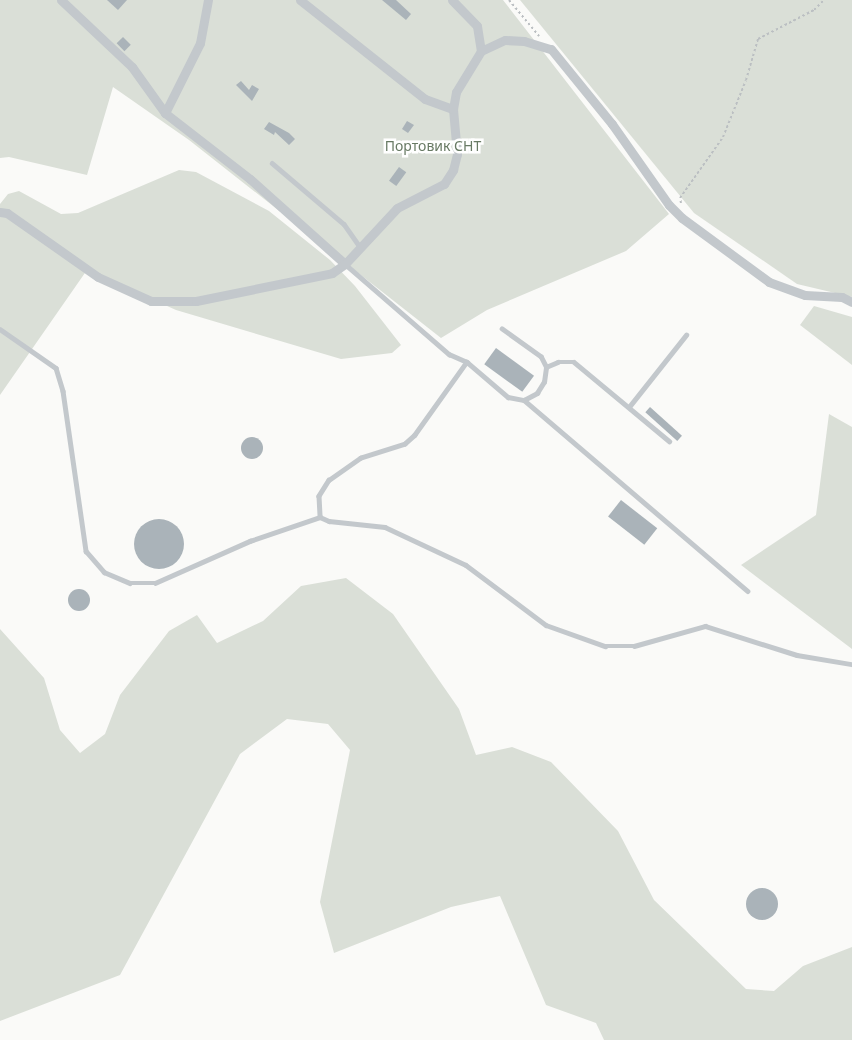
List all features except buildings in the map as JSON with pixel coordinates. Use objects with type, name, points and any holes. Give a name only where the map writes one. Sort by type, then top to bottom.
[{"type":"street","points":[[61,0],[132,67],[165,113],[250,179],[345,264]]},
{"type":"street","points":[[165,113],[200,44],[208,0]]},
{"type":"street","points":[[300,0],[425,99],[453,109]]},
{"type":"street","points":[[452,0],[477,26],[481,51]]},
{"type":"street","points":[[0,212],[7,213],[98,277],[151,301],[196,301],[332,273],[345,264],[396,208],[444,184],[453,170],[457,154],[453,109],[456,92],[481,51],[505,40],[524,41],[551,49],[612,124],[669,205],[682,218],[769,282],[805,295],[842,296],[852,302]]},
{"type":"lane","points":[[272,164],[344,224],[360,246]]},
{"type":"lane","points":[[345,264],[449,354],[467,362],[508,398],[524,400],[748,591]]},
{"type":"lane","points":[[0,329],[56,368],[63,391],[86,551],[95,565],[104,572],[130,583],[155,583],[250,541],[320,517],[329,521],[386,527],[466,566],[546,625],[605,646],[634,646],[704,626],[797,655],[851,664]]},
{"type":"lane","points":[[502,329],[541,357],[546,367],[544,382],[537,393],[524,400]]},
{"type":"lane","points":[[629,407],[686,335]]},
{"type":"lane","points":[[320,517],[319,496],[329,480],[361,458],[390,450],[410,439],[467,362]]},
{"type":"lane","points":[[546,367],[558,362],[574,362],[669,441]]},
{"type":"path","points":[[508,0],[551,49]]},
{"type":"path","points":[[682,218],[680,198],[723,137],[746,80],[758,39],[814,10],[824,0]]},
{"type":"green space","name":"Портовик СНТ","points":[[0,0],[503,0],[669,214],[626,251],[487,310],[441,338],[189,140],[113,87],[87,175],[9,157],[0,158]]},
{"type":"green space","points":[[520,0],[852,0],[852,297],[797,284],[694,213]]},
{"type":"green space","points":[[179,170],[196,172],[269,211],[330,260],[355,286],[401,345],[392,353],[341,359],[176,310],[87,270],[0,395],[0,204],[8,194],[19,191],[61,214],[78,213]]},
{"type":"green space","points":[[814,306],[852,317],[852,365],[800,325]]},
{"type":"green space","points":[[829,414],[852,427],[852,649],[741,565],[816,515]]},
{"type":"green space","points":[[346,578],[393,614],[459,709],[476,755],[512,747],[551,762],[618,831],[654,900],[746,989],[774,991],[803,966],[852,947],[852,1040],[604,1040],[596,1023],[546,1005],[500,896],[451,907],[334,953],[320,902],[350,750],[328,724],[287,719],[240,754],[120,975],[0,1021],[0,629],[44,678],[60,730],[80,753],[105,734],[120,695],[169,631],[197,615],[217,643],[263,621],[301,586]]}]
